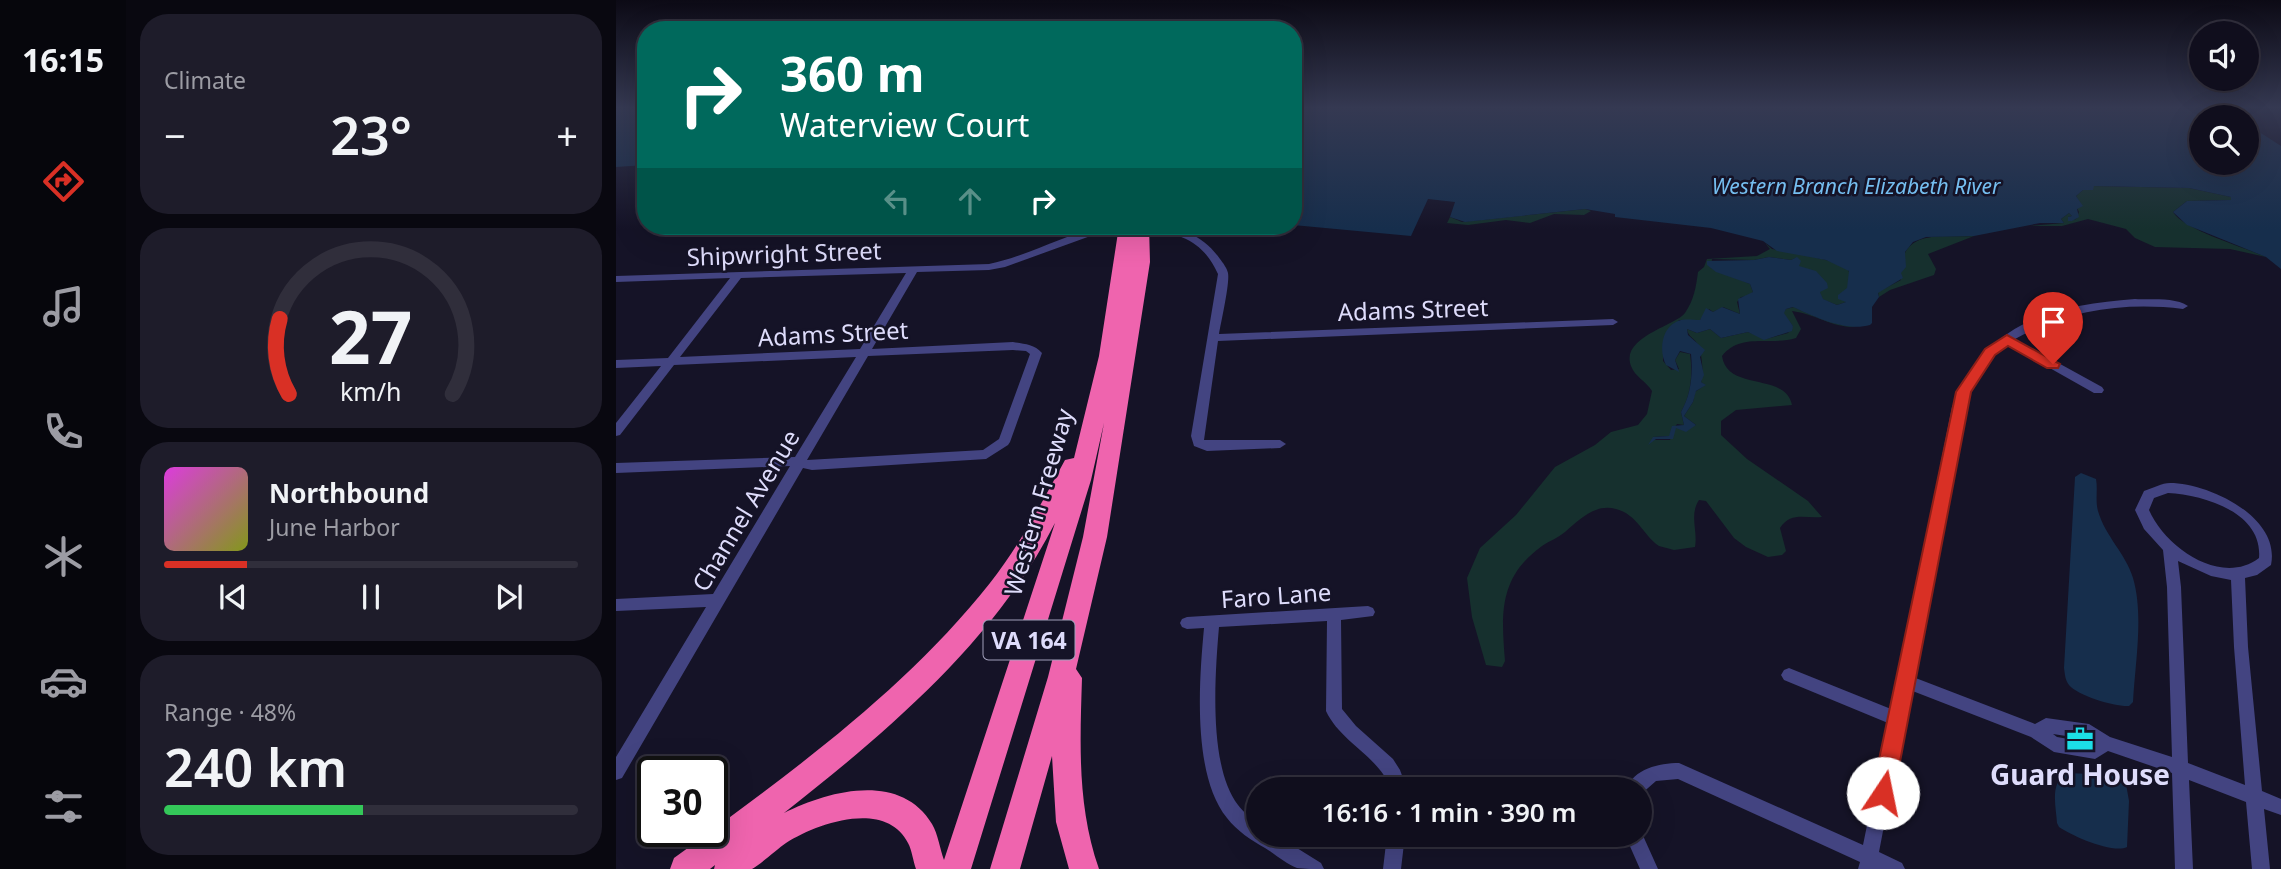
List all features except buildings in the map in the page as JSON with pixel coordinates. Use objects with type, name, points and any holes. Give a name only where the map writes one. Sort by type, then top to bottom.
[{"type":"highway","name":"Western Freeway","points":[[1004,869],[1072,636],[1102,503],[1133,249],[1129,235]]},
{"type":"highway","name":"Western Freeway","points":[[956,869],[1080,481],[1138,235]]},
{"type":"highway","points":[[685,869],[865,732],[964,632],[1034,541],[1065,484],[1096,409]]},
{"type":"highway","points":[[1072,636],[1065,789],[1069,821],[1084,869]]},
{"type":"highway","points":[[730,866],[799,818],[820,810],[876,804],[891,809],[916,827],[925,841],[931,869]]},
{"type":"street","name":"Shipwright Street","points":[[616,279],[1003,265],[1028,258],[1076,235]]},
{"type":"street","points":[[1185,235],[1209,249],[1219,263],[1223,285],[1198,443],[1207,446],[1280,444]]},
{"type":"street","name":"Channel Avenue","points":[[616,772],[913,270]]},
{"type":"street","points":[[616,432],[738,275]]},
{"type":"street","points":[[1868,863],[1958,407],[1970,379],[1990,352],[2007,339],[2053,317],[2082,309],[2143,302],[2183,306]]},
{"type":"street","name":"Adams Street","points":[[1214,338],[1613,322]]},
{"type":"street","points":[[2007,339],[2098,390]]},
{"type":"street","name":"Adams Street","points":[[616,364],[1022,346],[1036,354],[1007,434],[998,448],[986,454],[812,465],[800,463]]},
{"type":"street","points":[[616,468],[751,461],[800,463]]},
{"type":"street","points":[[2167,488],[2207,494],[2235,508],[2257,527],[2274,547],[2262,566],[2238,573],[2211,570],[2170,550],[2150,529],[2143,510],[2149,495],[2167,488]]},
{"type":"street","points":[[2170,550],[2185,869]]},
{"type":"street","points":[[2238,573],[2261,869]]},
{"type":"street","points":[[616,606],[719,600]]},
{"type":"street","name":"Faro Lane","points":[[1187,623],[1368,612]]},
{"type":"street","points":[[1334,614],[1334,711],[1340,722],[1378,752],[1395,777]]},
{"type":"street","points":[[1212,621],[1207,665],[1213,765],[1219,788],[1230,808],[1246,822]]},
{"type":"street","points":[[1789,674],[1898,719]]},
{"type":"street","points":[[1905,681],[2037,733],[2054,744],[2095,751],[2106,743],[2281,807]]},
{"type":"street","points":[[1645,777],[1661,770],[1679,771],[1868,863],[1896,869]]},
{"type":"street","points":[[1280,847],[1315,869]]},
{"type":"street","points":[[1392,869],[1395,847]]},
{"type":"street","points":[[1639,847],[1649,869]]},
{"type":"green space","points":[[2092,186],[2189,188],[2231,197],[2231,200],[2187,201],[2173,212],[2201,231],[2266,257],[2230,249],[2155,247],[2135,238],[2126,229],[2088,219],[2062,226],[2030,226],[2064,223],[2061,219],[2069,213],[2072,216],[2068,217],[2069,221],[2076,219],[2079,212],[2077,208],[2082,206],[2076,196],[2083,190],[2093,190]]},
{"type":"green space","points":[[1585,209],[1591,211],[1584,215],[1554,214],[1530,223],[1506,220],[1468,225],[1447,223],[1450,217],[1462,222]]},
{"type":"green space","points":[[1974,236],[1928,254],[1936,269],[1934,275],[1890,290],[1879,297],[1878,292],[1901,280],[1902,263],[1906,251],[1913,243],[1934,237]]},
{"type":"green space","points":[[1765,243],[1772,249],[1843,266],[1850,276],[1846,302],[1837,305],[1822,299],[1814,280],[1808,272],[1799,267],[1796,258],[1712,259],[1711,268],[1750,284],[1753,292],[1749,296],[1741,297],[1737,302],[1740,314],[1723,307],[1713,312],[1709,309],[1700,320],[1679,320],[1663,342],[1663,361],[1671,370],[1679,369],[1675,360],[1680,352],[1690,354],[1690,384],[1681,412],[1684,425],[1677,424],[1669,436],[1653,437],[1653,440],[1670,440],[1675,428],[1696,425],[1684,416],[1693,402],[1695,392],[1705,385],[1701,382],[1699,347],[1687,329],[1697,333],[1710,329],[1721,338],[1748,332],[1766,339],[1788,333],[1793,326],[1783,313],[1794,307],[1825,320],[1857,327],[1848,327],[1792,311],[1801,329],[1796,338],[1738,344],[1722,356],[1726,367],[1734,374],[1779,388],[1787,395],[1792,405],[1736,410],[1721,421],[1721,435],[1747,459],[1808,501],[1822,517],[1789,519],[1780,528],[1786,551],[1782,555],[1768,557],[1734,538],[1706,501],[1699,500],[1696,506],[1695,547],[1674,550],[1659,546],[1635,520],[1623,512],[1608,508],[1594,510],[1542,546],[1518,570],[1506,597],[1503,627],[1505,661],[1502,667],[1486,665],[1472,617],[1467,578],[1480,548],[1516,515],[1555,467],[1595,445],[1611,432],[1638,425],[1647,414],[1652,391],[1631,366],[1633,347],[1685,313],[1693,298],[1698,272],[1707,259],[1757,256],[1770,249]]},
{"type":"water","points":[[616,149],[637,149],[637,166],[616,167]]},
{"type":"water","name":"Western Branch Elizabeth River","points":[[1302,149],[2189,149],[2189,175],[2259,175],[2259,149],[2281,149],[2281,269],[2266,257],[2187,225],[2173,212],[2187,201],[2231,200],[2231,197],[2189,188],[2094,186],[2093,190],[2083,190],[2076,196],[2083,206],[2077,209],[2079,217],[2072,221],[2068,221],[2068,217],[2072,216],[2069,213],[2061,219],[2064,223],[2040,223],[1974,236],[1926,237],[1913,242],[1905,252],[1906,267],[1901,273],[1903,278],[1878,293],[1879,297],[1872,307],[1870,325],[1841,325],[1793,307],[1786,309],[1784,313],[1793,326],[1792,331],[1764,340],[1748,332],[1721,338],[1710,329],[1697,333],[1687,329],[1688,335],[1705,350],[1700,357],[1704,375],[1701,382],[1706,385],[1696,391],[1684,416],[1696,425],[1686,432],[1676,428],[1673,439],[1656,439],[1648,445],[1653,437],[1669,436],[1672,426],[1684,425],[1681,412],[1691,384],[1691,354],[1680,351],[1675,360],[1679,372],[1666,365],[1662,348],[1667,330],[1678,321],[1700,320],[1706,308],[1713,312],[1722,307],[1740,314],[1738,299],[1753,292],[1750,284],[1716,272],[1707,265],[1707,261],[1769,257],[1791,260],[1797,257],[1801,261],[1799,266],[1816,271],[1827,283],[1828,288],[1820,292],[1823,299],[1837,305],[1846,302],[1838,299],[1838,295],[1847,288],[1849,271],[1826,260],[1777,251],[1763,241],[1711,228],[1615,217],[1615,214],[1585,209],[1465,222],[1450,217],[1455,202],[1428,199],[1411,236],[1302,226]]},
{"type":"water","points":[[2081,473],[2096,479],[2101,520],[2133,578],[2138,608],[2138,640],[2133,702],[2129,706],[2107,703],[2080,693],[2069,685],[2065,677],[2075,477]]},
{"type":"water","points":[[2068,773],[2111,775],[2126,784],[2129,801],[2127,847],[2121,849],[2103,846],[2059,827],[2056,788],[2062,777]]},
{"type":"place","name":"Guard House","points":[[2080,739]]},
{"type":"route","points":[[1883,793],[1963,392],[1990,352],[2007,339],[2053,364]]}]
